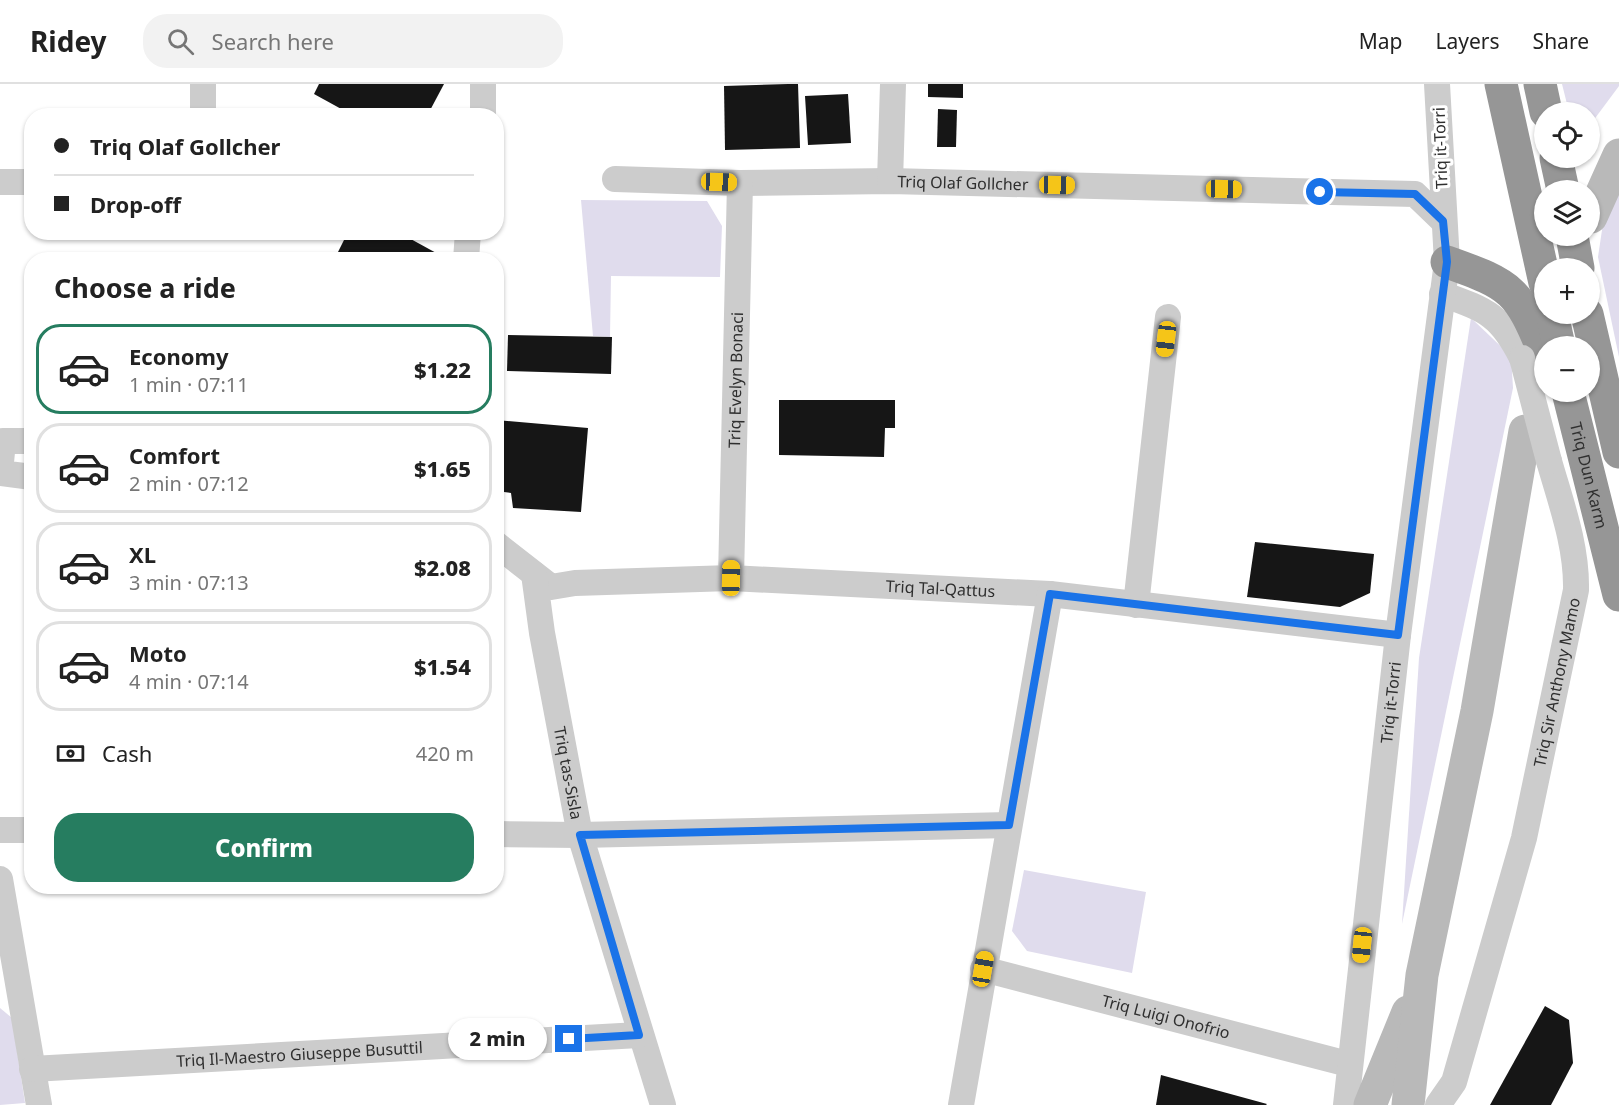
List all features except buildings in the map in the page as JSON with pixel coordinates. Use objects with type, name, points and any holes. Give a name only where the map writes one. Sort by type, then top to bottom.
[{"type":"highway","points":[[1501,84],[1540,258]]},
{"type":"highway","points":[[1540,84],[1544,102]]},
{"type":"highway","points":[[1447,262],[1489,276],[1514,293],[1531,321],[1533,357]]},
{"type":"highway","points":[[1589,324],[1619,452]]},
{"type":"highway","points":[[1563,402],[1581,450]]},
{"type":"highway","name":"Triq Dun Karm","points":[[1571,402],[1581,450],[1619,594]]},
{"type":"main road","points":[[1600,190],[1619,155]]},
{"type":"main road","points":[[1408,1105],[1422,975],[1477,711],[1526,431]]},
{"type":"main road","points":[[1370,1105],[1422,975]]},
{"type":"street","points":[[203,84],[203,108]]},
{"type":"street","points":[[483,84],[483,108]]},
{"type":"street","points":[[890,181],[893,84]]},
{"type":"street","name":"Triq it-Torri","points":[[1346,1105],[1348,1064],[1398,635],[1447,262],[1437,84]]},
{"type":"street","name":"Triq Olaf Gollcher","points":[[615,179],[740,183],[890,181],[1415,194],[1443,221]]},
{"type":"street","points":[[0,182],[24,182]]},
{"type":"street","name":"Triq Evelyn Bonaci","points":[[731,578],[740,183]]},
{"type":"street","name":"Triq Sir Anthony Mamo","points":[[1438,1105],[1454,1082],[1524,838],[1576,590],[1576,566],[1572,544],[1549,461],[1533,357],[1486,310],[1442,294]]},
{"type":"street","points":[[1136,605],[1168,317]]},
{"type":"street","points":[[24,441],[3,441],[0,473],[24,476]]},
{"type":"street","name":"Triq Tal-Qattus","points":[[504,550],[551,587],[575,583],[731,578],[1050,594],[1398,635]]},
{"type":"street","name":"Triq tas-Sisla","points":[[534,574],[542,633],[580,835],[639,1035],[663,1105]]},
{"type":"street","points":[[961,1105],[1050,594]]},
{"type":"street","points":[[504,834],[580,835],[1009,825]]},
{"type":"street","points":[[0,830],[24,830]]},
{"type":"street","points":[[0,879],[10,987],[32,1068],[39,1105]]},
{"type":"street","name":"Triq Luigi Onofrio","points":[[983,969],[1348,1064]]},
{"type":"street","name":"Triq Il-Maestro Giuseppe Busuttil","points":[[32,1068],[639,1035]]},
{"type":"shaded area","points":[[1562,84],[1619,84],[1600,112],[1600,102],[1566,102]]},
{"type":"shaded area","points":[[1619,173],[1619,357],[1598,257],[1608,190]]},
{"type":"shaded area","points":[[581,200],[707,201],[722,226],[720,277],[611,276],[610,337],[593,336]]},
{"type":"shaded area","points":[[1471,318],[1511,356],[1513,388],[1402,924],[1419,658]]},
{"type":"shaded area","points":[[1024,870],[1146,892],[1132,973],[1027,951],[1012,931]]},
{"type":"shaded area","points":[[0,1008],[12,1018],[25,1103],[0,1105]]},
{"type":"route","points":[[569,1039],[639,1035],[580,835],[1009,825],[1050,594],[1398,635],[1447,262],[1443,221],[1415,194],[1320,192]]}]
